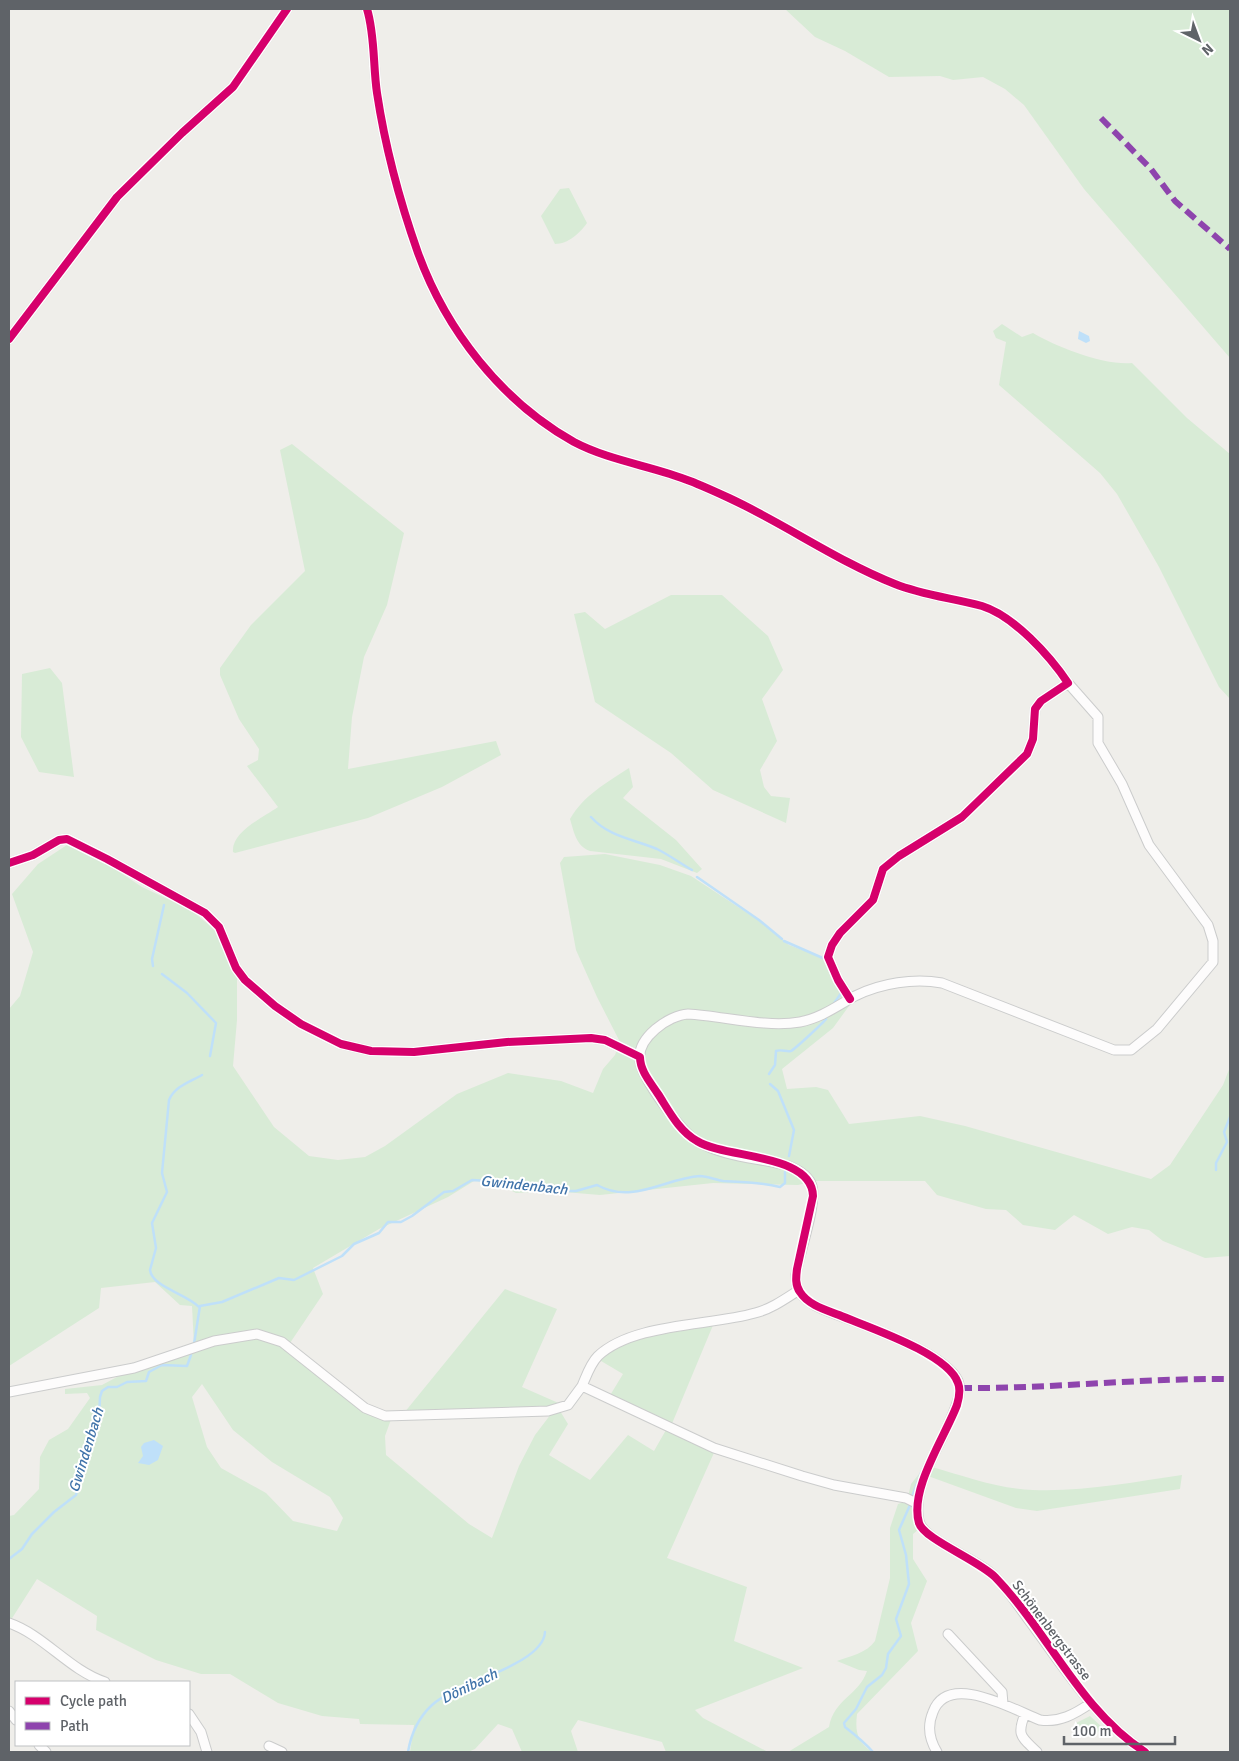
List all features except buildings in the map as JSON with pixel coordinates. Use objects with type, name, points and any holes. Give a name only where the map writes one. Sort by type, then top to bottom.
[{"type":"street","points":[[9,339],[118,197],[182,133],[234,87],[286,9]]},
{"type":"street","points":[[9,1392],[134,1368],[214,1341],[252,1334],[270,1336],[282,1342],[365,1408],[385,1416],[548,1411],[568,1405],[582,1386],[596,1359],[622,1342],[674,1327],[756,1313],[771,1307],[799,1290],[797,1269],[813,1196],[809,1180],[801,1172],[789,1166],[711,1147],[690,1137],[674,1118],[648,1078],[640,1057],[642,1047],[665,1023],[678,1016],[688,1014],[770,1022],[797,1022],[821,1015],[850,999],[901,982],[931,981],[1020,1013],[1103,1047],[1123,1051],[1138,1046],[1157,1029],[1213,962],[1213,941],[1208,925],[1153,852],[1122,784],[1098,743],[1098,717],[1068,683],[1048,655],[1022,631],[986,607],[896,584],[689,480],[644,468],[574,441],[530,410],[508,391],[474,355],[456,331],[440,304],[418,253],[386,138],[377,94],[367,9]]},
{"type":"street","points":[[850,999],[838,980],[828,957],[832,945],[840,933],[873,900],[883,870],[900,856],[962,817],[1027,754],[1033,739],[1035,709],[1041,701],[1068,683]]},
{"type":"street","points":[[9,863],[34,855],[59,840],[67,839],[107,859],[205,913],[218,927],[236,968],[245,980],[275,1006],[301,1024],[341,1044],[371,1051],[400,1052],[507,1042],[591,1038],[605,1040],[640,1057]]},
{"type":"street","name":"Schönenbergstrasse","points":[[799,1290],[806,1298],[820,1307],[924,1352],[945,1366],[958,1381],[959,1396],[957,1406],[925,1474],[918,1504],[919,1522],[931,1538],[975,1561],[995,1577],[1091,1703],[1112,1727],[1145,1752]]},
{"type":"street","points":[[582,1386],[714,1448],[818,1481],[899,1497],[918,1504]]},
{"type":"street","points":[[9,1622],[23,1629],[71,1663],[102,1681]]},
{"type":"street","points":[[948,1634],[1002,1692],[1003,1704]]},
{"type":"street","points":[[937,1752],[931,1740],[929,1729],[933,1711],[943,1699],[951,1695],[974,1694],[1025,1714],[1050,1721],[1073,1714],[1091,1703]]},
{"type":"street","points":[[1025,1714],[1019,1730],[1021,1736],[1037,1752]]},
{"type":"street","points":[[190,1716],[201,1732],[207,1752]]},
{"type":"street","points":[[270,1746],[282,1752]]},
{"type":"green space","points":[[785,9],[1230,9],[1230,358],[1084,189],[1024,105],[1005,89],[983,77],[953,80],[940,76],[889,77],[845,51],[815,37]]},
{"type":"green space","points":[[569,188],[587,223],[573,237],[560,244],[555,244],[541,216],[560,189]]},
{"type":"green space","points":[[1002,324],[1022,337],[1033,333],[1055,344],[1095,359],[1132,363],[1187,418],[1230,454],[1230,699],[1219,687],[1159,567],[1117,494],[1100,473],[999,385],[1006,342],[996,338],[993,331]]},
{"type":"green space","points":[[292,444],[404,533],[387,605],[364,657],[352,717],[348,769],[496,741],[501,755],[442,787],[368,818],[235,853],[233,852],[237,838],[257,820],[278,807],[247,766],[258,760],[259,749],[239,719],[220,675],[220,668],[251,625],[305,571],[280,450]]},
{"type":"green space","points":[[671,595],[722,595],[768,636],[783,670],[762,699],[777,741],[760,770],[764,787],[771,796],[790,798],[786,823],[713,790],[671,753],[595,702],[574,614],[585,612],[605,629]]},
{"type":"green space","points":[[50,668],[62,683],[74,777],[39,772],[21,737],[22,674]]},
{"type":"green space","points":[[629,768],[633,787],[623,798],[676,840],[702,869],[697,873],[661,859],[590,851],[585,849],[579,842],[574,834],[570,819],[589,796]]},
{"type":"green space","points":[[73,841],[142,887],[191,910],[215,930],[228,947],[237,978],[237,1020],[233,1066],[274,1127],[309,1156],[338,1160],[365,1157],[385,1146],[457,1094],[508,1073],[561,1081],[593,1093],[603,1069],[615,1055],[620,1042],[576,950],[560,863],[564,857],[605,854],[660,865],[691,876],[761,922],[789,945],[826,959],[849,1006],[833,1028],[782,1069],[787,1089],[816,1087],[828,1090],[849,1124],[920,1116],[965,1126],[1151,1179],[1170,1165],[1223,1085],[1230,1067],[1230,1256],[1205,1258],[1163,1241],[1149,1230],[1132,1227],[1108,1234],[1074,1215],[1055,1230],[1023,1225],[1006,1210],[986,1209],[937,1195],[925,1181],[814,1181],[798,1185],[713,1183],[600,1195],[552,1191],[516,1193],[497,1183],[474,1181],[448,1197],[379,1229],[313,1268],[323,1294],[290,1343],[366,1405],[378,1411],[393,1414],[385,1436],[386,1455],[469,1524],[492,1538],[519,1466],[535,1435],[551,1414],[404,1413],[505,1289],[557,1309],[522,1387],[563,1405],[560,1411],[568,1424],[549,1455],[590,1480],[628,1435],[654,1451],[666,1430],[606,1402],[623,1374],[596,1358],[622,1340],[716,1318],[671,1426],[717,1446],[667,1558],[747,1587],[734,1641],[803,1668],[695,1710],[703,1718],[768,1752],[666,1752],[662,1742],[578,1720],[571,1731],[578,1752],[522,1752],[512,1729],[498,1724],[475,1749],[468,1752],[410,1752],[414,1725],[360,1724],[359,1719],[322,1716],[278,1703],[230,1674],[201,1674],[156,1660],[96,1630],[97,1616],[37,1579],[9,1623],[9,1516],[14,1515],[39,1489],[40,1457],[49,1440],[68,1429],[90,1398],[87,1393],[65,1394],[65,1389],[102,1385],[130,1370],[194,1345],[192,1306],[180,1305],[155,1282],[101,1288],[99,1308],[9,1366],[9,1009],[20,996],[33,952],[12,894],[38,864]],"holes":[[[202,1384],[233,1430],[272,1462],[330,1497],[343,1518],[337,1531],[293,1521],[266,1493],[221,1468],[207,1447],[192,1397]]]},
{"type":"green space","points":[[932,1467],[995,1485],[1033,1490],[1089,1488],[1182,1475],[1180,1489],[1037,1511],[1016,1508],[928,1476]]},
{"type":"green space","points":[[921,1474],[919,1529],[913,1534],[913,1559],[927,1581],[911,1623],[918,1651],[857,1714],[856,1726],[858,1736],[863,1744],[872,1752],[788,1752],[829,1727],[836,1710],[858,1686],[867,1671],[859,1670],[837,1661],[863,1651],[875,1641],[890,1578],[890,1528],[898,1504],[907,1501],[911,1484]]},
{"type":"green space","points":[[1090,1716],[1102,1727],[1094,1737],[1076,1723]]},
{"type":"water","points":[[1079,331],[1089,336],[1090,341],[1086,343],[1078,339]]},
{"type":"water","points":[[154,1440],[163,1446],[158,1460],[149,1465],[138,1463],[143,1456],[141,1447],[144,1443]]},
{"type":"waterway","points":[[591,817],[598,824],[613,833],[657,849],[692,870]]},
{"type":"waterway","points":[[697,877],[759,920],[782,939]]},
{"type":"waterway","points":[[153,966],[152,959],[164,905]]},
{"type":"waterway","points":[[784,941],[825,959]]},
{"type":"waterway","points":[[162,974],[187,993],[216,1023],[210,1056]]},
{"type":"waterway","points":[[832,1006],[842,992]]},
{"type":"waterway","points":[[769,1074],[775,1065],[776,1051],[791,1051],[826,1019]]},
{"type":"waterway","points":[[199,1307],[194,1302],[163,1286],[152,1276],[150,1270],[156,1248],[152,1223],[167,1192],[162,1173],[169,1100],[175,1091],[202,1075]]},
{"type":"waterway","name":"Gwindenbach","points":[[770,1084],[778,1091],[794,1130],[789,1156]]},
{"type":"waterway","points":[[1216,1170],[1216,1163],[1227,1142],[1224,1132],[1230,1117]]},
{"type":"waterway","name":"Gwindenbach","points":[[194,1344],[200,1306],[222,1302],[279,1278],[294,1280],[342,1256],[354,1244],[379,1233],[388,1222],[401,1222],[444,1192],[453,1191],[472,1180],[491,1181],[514,1187],[558,1191],[576,1191],[597,1185],[623,1192],[649,1189],[674,1181],[700,1176],[723,1181],[758,1183],[780,1187],[785,1183],[785,1172]]},
{"type":"waterway","name":"Gwindenbach","points":[[9,1559],[22,1549],[32,1534],[54,1512],[76,1495],[85,1458],[87,1440],[99,1419],[102,1391],[108,1387],[117,1387],[127,1382],[146,1381],[149,1372],[162,1365],[187,1366],[191,1355]]},
{"type":"waterway","points":[[912,1497],[921,1473]]},
{"type":"waterway","points":[[873,1752],[845,1727],[844,1723],[856,1709],[867,1687],[882,1675],[886,1668],[888,1654],[901,1636],[896,1619],[909,1584],[906,1555],[899,1530],[910,1505]]},
{"type":"waterway","name":"Dönibach","points":[[408,1752],[416,1727],[432,1705],[443,1697],[530,1655],[540,1644],[545,1632]]},
{"type":"marked path","points":[[1101,118],[1151,169],[1175,201],[1230,249]]},
{"type":"marked path","points":[[960,1388],[1230,1379]]},
{"type":"cycle path","points":[[9,339],[117,197],[182,133],[233,87],[287,9]]},
{"type":"cycle path","points":[[367,9],[370,19],[377,93],[384,133],[399,194],[418,253],[430,282],[460,336],[500,384],[547,425],[588,449],[676,476],[709,489],[750,508],[852,565],[895,584],[916,591],[982,606],[994,611],[1006,618],[1030,638],[1068,683],[1041,701],[1035,709],[1033,739],[1027,754],[962,817],[899,856],[883,869],[873,900],[840,933],[832,945],[828,957],[838,980],[850,999]]},
{"type":"cycle path","points":[[9,863],[33,855],[59,840],[67,839],[107,859],[205,913],[219,927],[236,968],[245,980],[275,1006],[301,1024],[341,1044],[371,1051],[414,1052],[507,1042],[591,1038],[605,1040],[640,1057],[640,1062],[649,1081],[675,1120],[691,1137],[710,1147],[784,1164],[799,1172],[809,1182],[813,1196],[796,1278],[798,1289],[803,1297],[818,1306],[923,1351],[939,1361],[951,1372],[958,1383],[960,1391],[957,1405],[923,1479],[917,1509],[919,1523],[931,1536],[987,1570],[995,1577],[1032,1622],[1101,1714],[1145,1752]]}]
